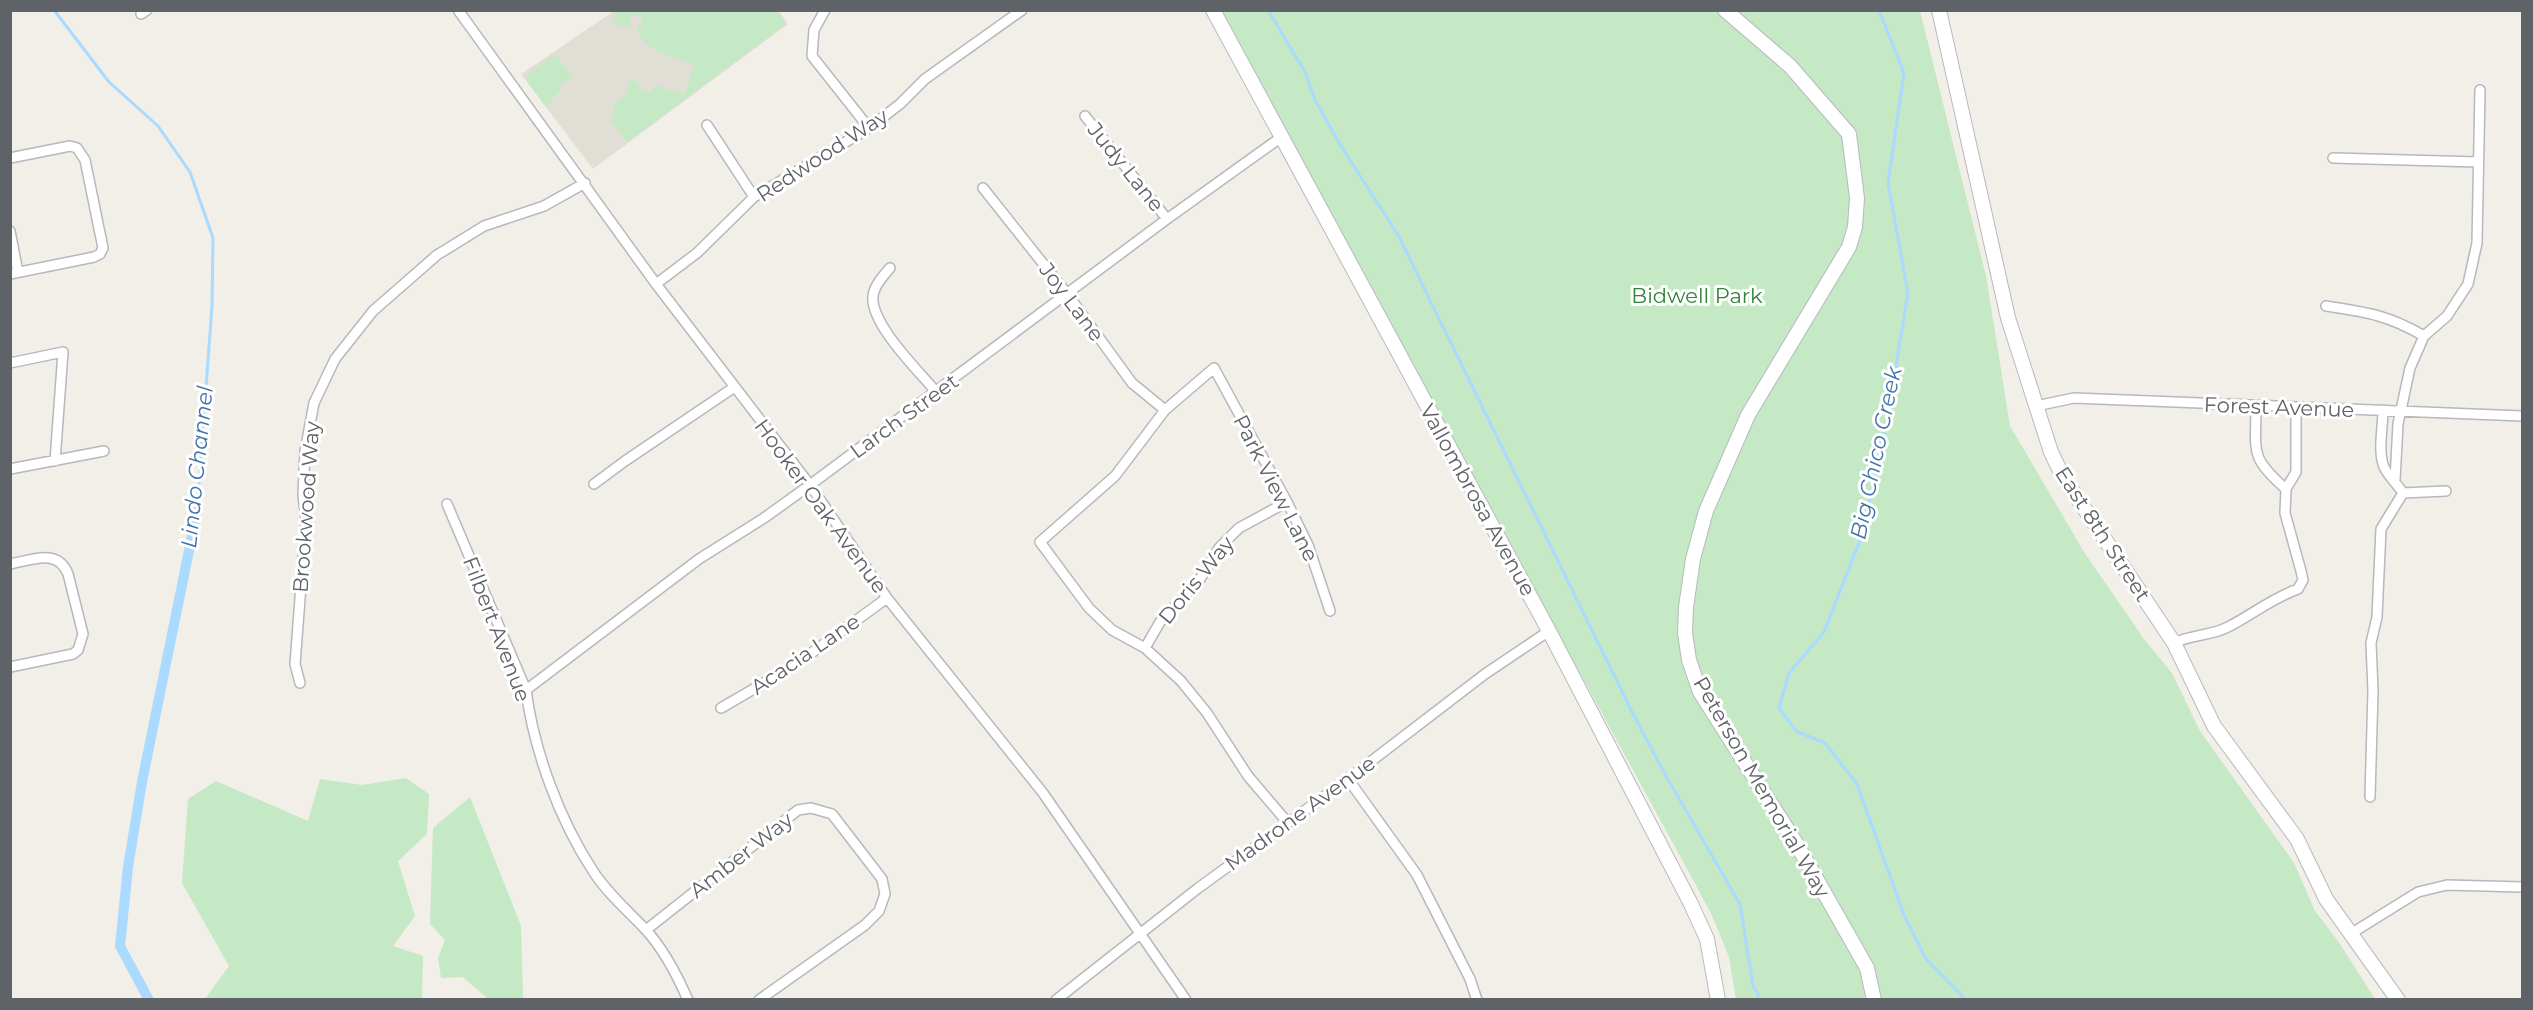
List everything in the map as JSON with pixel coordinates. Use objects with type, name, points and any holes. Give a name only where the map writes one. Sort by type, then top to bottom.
[{"type":"street","name":"Hooker Oak Avenue","points":[[458,10],[733,388],[810,485],[888,598],[1043,793],[1186,999]]},
{"type":"street","points":[[825,10],[814,30],[812,56],[869,128]]},
{"type":"street","name":"Redwood Way","points":[[656,284],[697,253],[754,198],[869,128],[900,104],[925,79],[1022,10]]},
{"type":"street","name":"Vallombrosa Avenue","points":[[1213,10],[1280,138],[1549,631],[1690,902],[1707,939],[1718,999]]},
{"type":"street","name":"Peterson Memorial Way","points":[[1725,10],[1790,66],[1849,134],[1857,198],[1855,227],[1849,247],[1748,415],[1706,511],[1693,559],[1685,633],[1689,660],[1700,692],[1796,843],[1867,968],[1874,999]]},
{"type":"street","name":"East 8th Street","points":[[1939,10],[2008,318],[2051,452],[2062,475],[2174,643],[2214,726],[2297,839],[2326,899],[2398,999]]},
{"type":"street","points":[[2395,480],[2400,411],[2410,368],[2424,336],[2447,316],[2468,284],[2476,243],[2480,90]]},
{"type":"street","name":"Judy Lane","points":[[1085,116],[1167,219]]},
{"type":"street","points":[[707,125],[754,198]]},
{"type":"street","name":"Larch Street","points":[[526,690],[699,559],[764,518],[810,485],[1167,219],[1280,138]]},
{"type":"street","points":[[10,158],[70,146],[76,148],[85,160],[103,248],[100,254],[94,257],[14,273],[10,231]]},
{"type":"street","points":[[2333,158],[2478,162]]},
{"type":"street","name":"Brookwood Way","points":[[300,683],[295,664],[306,520],[303,495],[305,451],[314,403],[335,359],[373,311],[437,255],[484,226],[544,206],[585,183]]},
{"type":"street","name":"Joy Lane","points":[[983,188],[1068,295],[1132,383],[1166,410]]},
{"type":"street","points":[[890,268],[873,294],[874,310],[886,331],[936,392]]},
{"type":"street","points":[[2325,306],[2365,312],[2398,321],[2424,336]]},
{"type":"street","points":[[10,363],[63,352],[55,460]]},
{"type":"street","name":"Park View Lane","points":[[1166,410],[1214,368],[1308,545],[1330,611]]},
{"type":"street","points":[[594,484],[625,460],[733,388]]},
{"type":"street","name":"Forest Avenue","points":[[2036,406],[2074,398],[2523,416]]},
{"type":"street","points":[[2256,406],[2256,448],[2259,461],[2267,472],[2286,489]]},
{"type":"street","points":[[2174,643],[2193,635],[2227,628],[2281,595],[2298,589],[2303,580],[2286,520],[2286,489],[2296,472],[2296,407]]},
{"type":"street","points":[[1166,410],[1115,476],[1040,542],[1089,608],[1112,630],[1145,648],[1181,681],[1207,713],[1248,776],[1288,823]]},
{"type":"street","points":[[2383,411],[2382,461],[2386,471],[2403,493]]},
{"type":"street","points":[[10,469],[104,451]]},
{"type":"street","points":[[2403,493],[2446,491]]},
{"type":"street","points":[[2370,796],[2373,691],[2371,643],[2377,617],[2381,528],[2403,493]]},
{"type":"street","name":"Doris Way","points":[[1145,648],[1160,622],[1200,579],[1219,548],[1239,528],[1287,502]]},
{"type":"street","name":"Filbert Avenue","points":[[447,504],[526,690],[530,724],[539,758],[569,826],[593,871],[616,901],[646,930],[664,955],[688,999]]},
{"type":"street","points":[[10,564],[49,556],[59,559],[65,565],[68,574],[82,634],[78,650],[72,654],[10,667]]},
{"type":"street","name":"Acacia Lane","points":[[721,708],[795,665],[888,598]]},
{"type":"street","name":"Madrone Avenue","points":[[1056,999],[1141,932],[1348,779],[1485,674],[1549,631]]},
{"type":"street","points":[[1348,779],[1417,875],[1470,979],[1477,999]]},
{"type":"street","name":"Amber Way","points":[[646,930],[798,810],[811,808],[832,814],[882,879],[885,894],[879,911],[865,925],[759,999]]},
{"type":"street","points":[[2352,933],[2418,892],[2447,885],[2523,887]]},
{"type":"shaded area","points":[[614,11],[779,11],[788,24],[593,169],[521,74]]},
{"type":"green space","points":[[618,11],[778,11],[786,24],[627,142],[612,122],[612,114],[616,111],[613,105],[627,94],[630,78],[635,80],[643,92],[649,92],[657,86],[685,94],[694,64],[661,53],[646,44],[637,30],[638,25],[641,25],[642,17],[631,15],[630,28],[611,23]]},
{"type":"green space","name":"Bidwell Park","points":[[1219,11],[1920,11],[1986,276],[2010,426],[2084,552],[2144,639],[2172,673],[2200,731],[2294,863],[2315,911],[2338,941],[2375,999],[1736,999],[1729,957],[1711,913]]},
{"type":"green space","points":[[552,56],[558,57],[572,77],[559,86],[561,90],[552,99],[553,102],[546,107],[527,81],[528,74]]},
{"type":"green space","points":[[406,778],[429,794],[427,834],[398,861],[415,916],[393,946],[423,956],[422,999],[205,999],[229,966],[182,883],[188,799],[216,781],[308,821],[320,779],[362,785]]},
{"type":"green space","points":[[470,797],[521,926],[523,999],[488,999],[463,977],[441,978],[438,958],[445,940],[430,924],[433,828]]},
{"type":"waterway","name":"Lindo Channel","points":[[54,10],[109,82],[158,126],[190,172],[213,238],[212,306],[197,511]]},
{"type":"waterway","points":[[1268,10],[1305,72],[1315,100],[1341,146],[1398,235],[1633,714],[1740,904],[1753,986],[1758,993],[1759,1000]]},
{"type":"waterway","name":"Big Chico Creek","points":[[1879,10],[1904,73],[1888,183],[1908,293],[1888,414],[1862,535],[1824,632],[1789,673],[1779,708],[1796,731],[1825,743],[1857,784],[1904,915],[1926,959],[1966,1000]]},
{"type":"waterway","name":"Lindo Channel","points":[[149,1000],[120,946],[128,867],[142,782],[197,511]]}]
